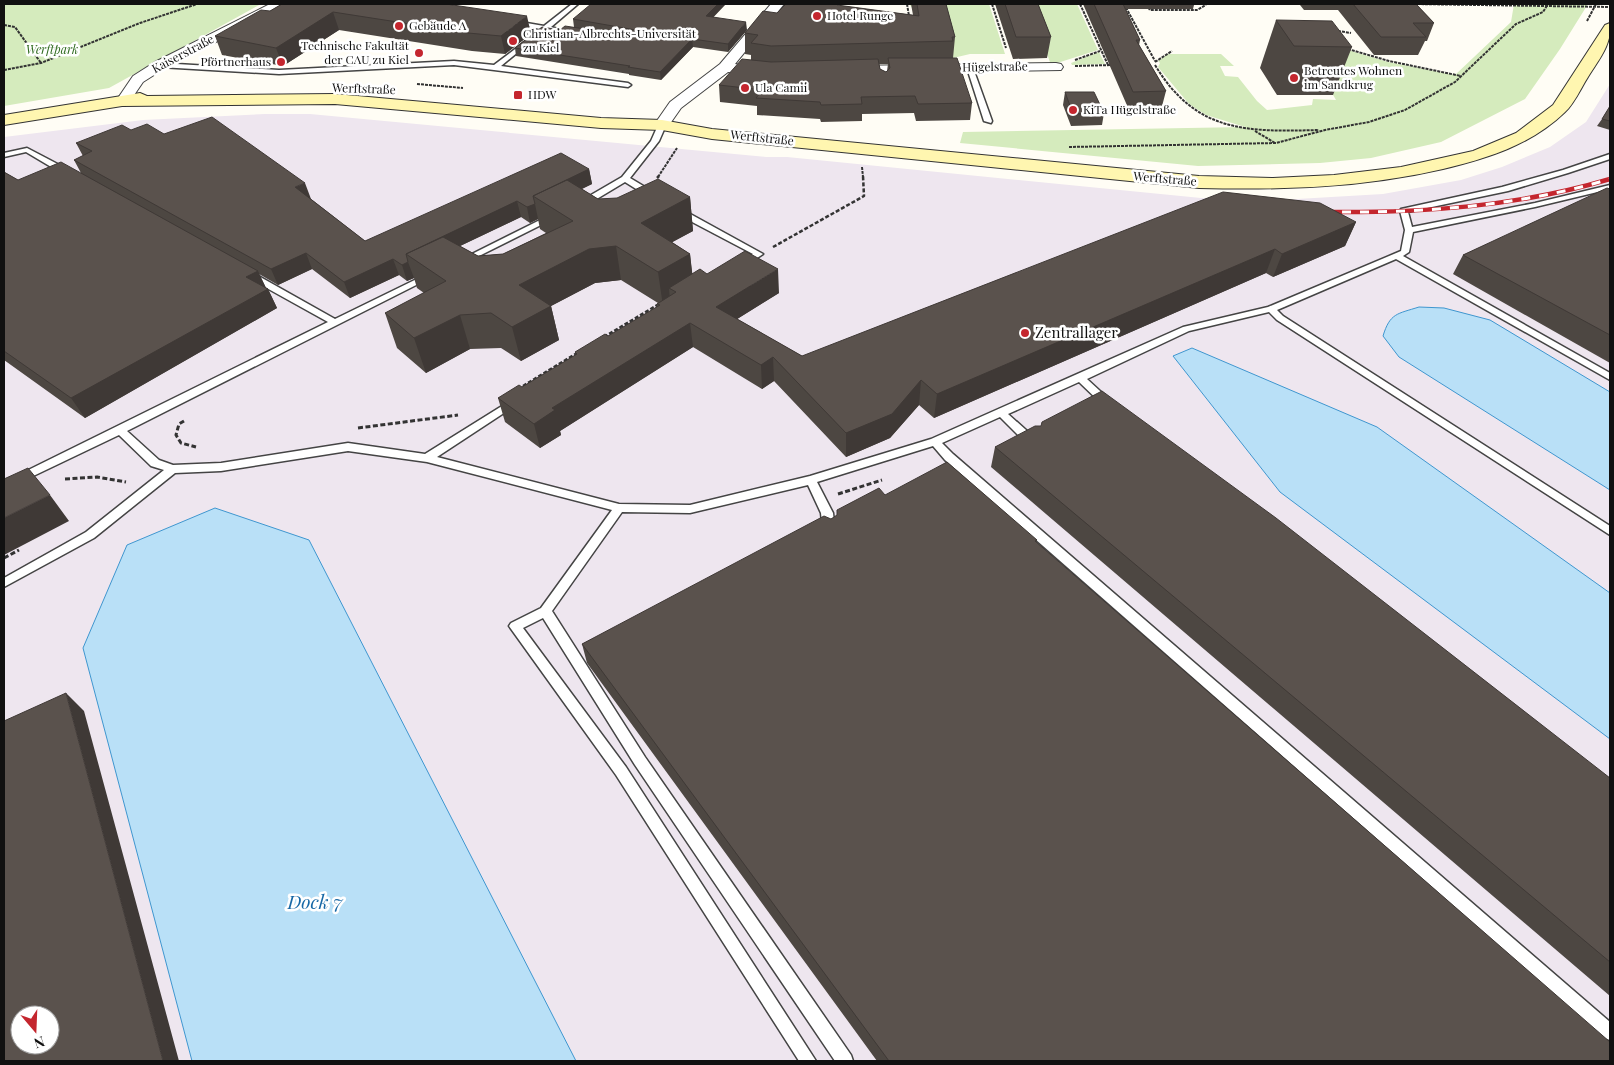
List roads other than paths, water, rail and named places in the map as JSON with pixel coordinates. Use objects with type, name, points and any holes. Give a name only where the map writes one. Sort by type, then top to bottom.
[{"type":"main road","name":"Werftstraße","points":[[4,120],[123,101],[335,99],[601,123],[662,125],[712,134],[1199,182],[1273,184],[1334,181],[1410,171],[1479,155],[1522,137],[1560,108],[1610,28]]},
{"type":"street","name":"Kaiserstraße","points":[[123,101],[138,79],[160,65],[279,4]]},
{"type":"street","points":[[662,125],[675,105],[725,67],[778,4]]},
{"type":"street","points":[[725,67],[780,72]]},
{"type":"street","name":"Hügelstraße","points":[[835,70],[881,73],[970,68],[1056,67]]},
{"type":"lane","points":[[538,34],[575,4]]},
{"type":"lane","points":[[506,22],[564,31]]},
{"type":"lane","points":[[495,67],[531,39]]},
{"type":"lane","points":[[160,65],[279,72],[454,64],[495,67],[628,84]]},
{"type":"lane","points":[[970,68],[988,121]]},
{"type":"lane","points":[[576,206],[625,179],[655,141],[662,125]]},
{"type":"lane","points":[[4,155],[27,150],[78,179]]},
{"type":"lane","points":[[120,430],[155,463],[172,469],[221,467],[348,447],[427,458],[619,508],[690,509],[812,480],[935,442],[1186,329],[1271,309],[1406,252],[1409,230],[1404,211],[1440,202],[1488,194],[1610,156]]},
{"type":"lane","points":[[625,179],[662,201]]},
{"type":"lane","points":[[1409,230],[1478,215],[1573,198],[1610,187]]},
{"type":"lane","points":[[670,206],[759,254],[734,269]]},
{"type":"lane","points":[[4,486],[334,322],[558,215]]},
{"type":"lane","points":[[1397,256],[1610,376]]},
{"type":"lane","points":[[239,269],[334,322]]},
{"type":"lane","points":[[1271,309],[1280,318],[1610,531]]},
{"type":"lane","points":[[1080,378],[1117,411]]},
{"type":"lane","points":[[427,458],[522,397]]},
{"type":"lane","points":[[1001,413],[1031,441]]},
{"type":"lane","points":[[935,442],[949,457],[1610,1032]]},
{"type":"lane","points":[[4,583],[90,534],[172,469]]},
{"type":"lane","points":[[812,480],[827,513],[829,533]]},
{"type":"lane","points":[[619,508],[545,611],[515,626],[621,771],[808,1061]]},
{"type":"lane","points":[[545,611],[640,761],[846,1061]]},
{"type":"lane","points":[[621,771],[632,771],[640,761]]},
{"type":"water","points":[[1419,307],[1444,308],[1490,320],[1610,392],[1610,490],[1399,357],[1383,336],[1388,323],[1395,316]]},
{"type":"water","points":[[1192,348],[1377,427],[1610,593],[1610,739],[1280,492],[1173,356]]},
{"type":"water","name":"Dock 7","points":[[215,508],[309,540],[576,1061],[192,1061],[83,648],[127,545]]},
{"type":"railway","points":[[1324,212],[1397,211],[1504,202],[1539,196],[1610,179]]},
{"type":"place","name":"Hotel Runge","points":[[817,16]]},
{"type":"place","name":"Gebäude A","points":[[399,26]]},
{"type":"place","name":"Christian-Albrechts-Universität zu Kiel","points":[[513,41]]},
{"type":"place","name":"Technische Fakultät der CAU zu Kiel","points":[[419,53]]},
{"type":"place","name":"Pförtnerhaus","points":[[281,62]]},
{"type":"place","name":"Betreutes Wohnen im Sandkrug","points":[[1294,78]]},
{"type":"place","name":"Ula Camii","points":[[745,88]]},
{"type":"place","name":"HDW","points":[[518,95]]},
{"type":"place","name":"KiTa Hügelstraße","points":[[1073,110]]},
{"type":"place","name":"Zentrallager","points":[[1025,333]]},
{"type":"park label","name":"Werftpark","points":[[52,50]]}]
